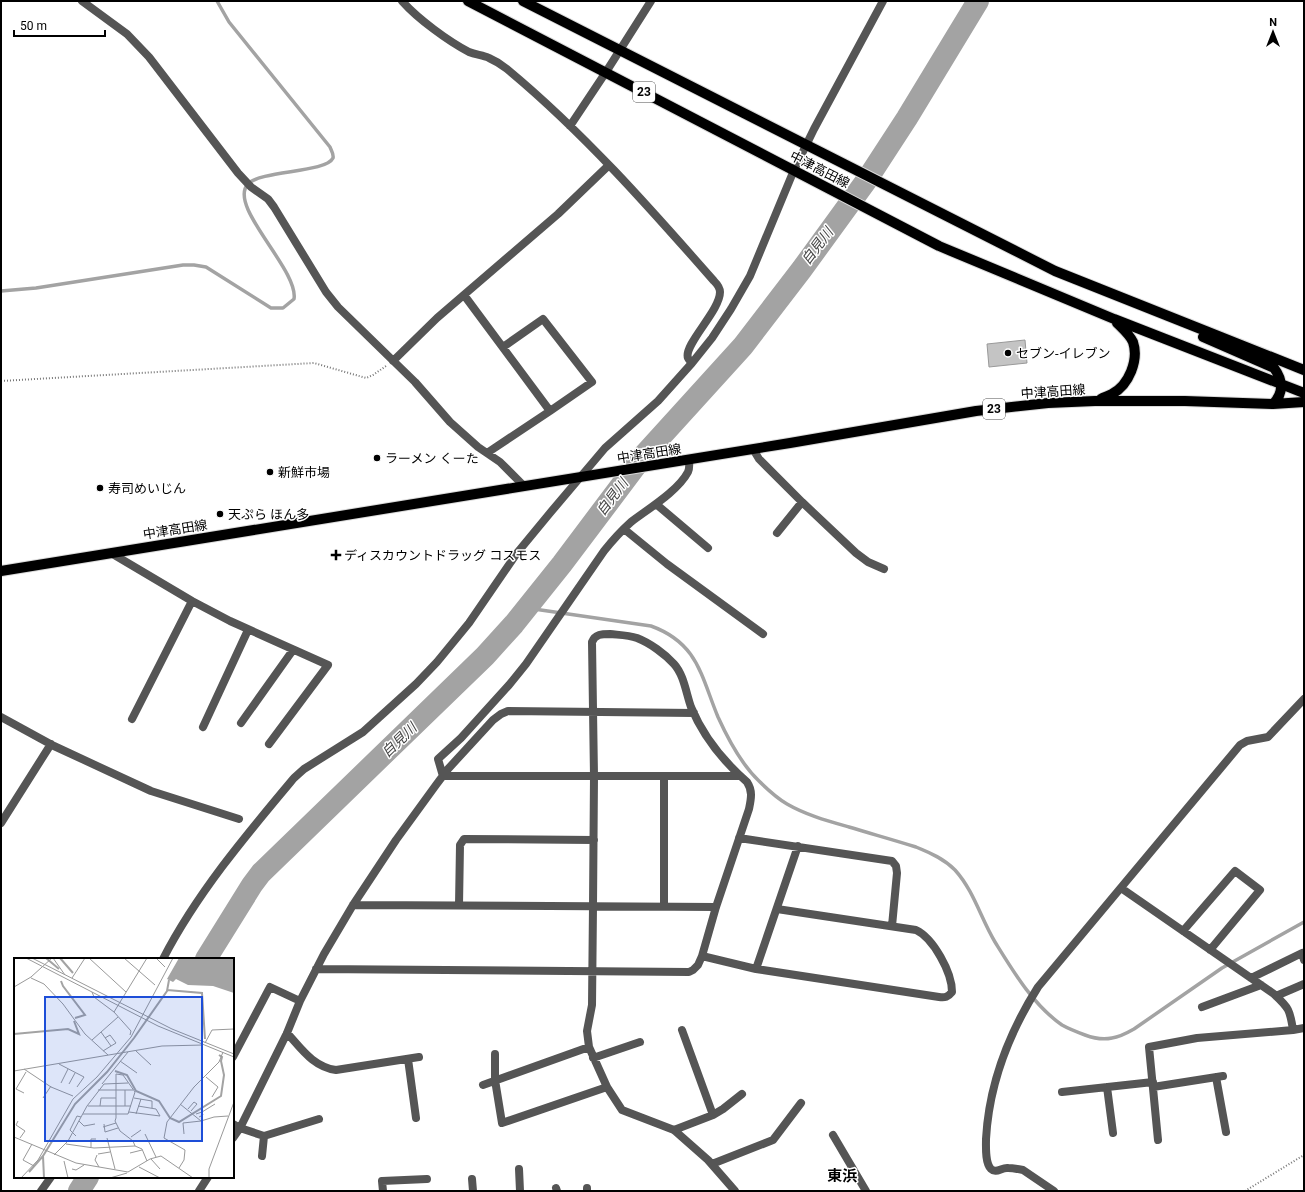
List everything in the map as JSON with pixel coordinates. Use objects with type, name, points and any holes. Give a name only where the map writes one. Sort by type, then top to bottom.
[{"type":"main road","name":"中津高田線","points":[[468,1],[939,246],[1114,319],[1280,382],[1304,393]]},
{"type":"main road","name":"中津高田線","points":[[523,1],[1055,270],[1304,370]]},
{"type":"main road","points":[[1172,318],[1208,339],[1274,368],[1278,373],[1282,392],[1273,404]]},
{"type":"main road","points":[[1095,401],[1114,393],[1130,377],[1135,360],[1133,342],[1114,319]]},
{"type":"main road","name":"中津高田線","points":[[1,571],[689,460],[976,411],[1048,403],[1095,401],[1185,401],[1273,404],[1304,402]]},
{"type":"street","points":[[82,1],[127,34],[149,57],[238,173],[252,187],[268,199],[331,299],[393,362],[415,382],[450,422],[467,438],[500,462],[524,486]]},
{"type":"street","points":[[402,1],[427,24],[454,44],[489,58],[507,69],[570,126],[609,165],[642,199],[718,286],[720,290],[717,304],[689,347],[688,359],[692,363]]},
{"type":"street","points":[[570,126],[651,1]]},
{"type":"street","points":[[164,958],[189,915],[215,877],[238,846],[291,782],[304,769],[363,732],[416,684],[437,662],[469,623],[524,544],[605,448],[658,401],[712,338],[750,276],[794,170],[814,129],[883,1]]},
{"type":"street","points":[[393,362],[437,318],[558,214],[609,165]]},
{"type":"street","points":[[464,295],[550,411]]},
{"type":"street","points":[[487,453],[592,382],[543,319],[503,346]]},
{"type":"street","points":[[753,449],[759,459],[856,553],[868,562],[884,570]]},
{"type":"street","points":[[443,776],[438,759],[461,738],[526,664],[604,552],[624,529],[668,494],[689,471],[689,460]]},
{"type":"street","points":[[777,534],[802,502]]},
{"type":"street","points":[[656,504],[708,548]]},
{"type":"street","points":[[624,529],[667,564],[763,634]]},
{"type":"street","points":[[111,553],[192,601],[248,630],[328,665],[269,744]]},
{"type":"street","points":[[132,719],[192,601]]},
{"type":"street","points":[[203,727],[248,630]]},
{"type":"street","points":[[316,969],[593,971],[689,972],[698,965],[751,800],[750,787],[722,758],[707,738],[686,694],[680,673],[674,664],[657,650],[637,638],[603,634],[596,636],[592,642],[594,712],[594,840],[593,971],[592,1006],[587,1031],[589,1047],[607,1087],[622,1110],[674,1130],[712,1164],[734,1191]]},
{"type":"street","points":[[240,723],[293,650]]},
{"type":"street","points":[[1054,1191],[1023,1170],[1008,1168],[994,1171],[990,1168],[986,1147],[987,1117],[992,1090],[1011,1037],[1024,1009],[1038,987],[1240,745],[1247,741],[1268,737],[1304,699]]},
{"type":"street","points":[[319,1120],[264,1136],[236,1126],[287,1032],[316,969],[353,905],[409,822],[443,776],[493,720],[508,711],[694,713]]},
{"type":"street","points":[[1,717],[51,744],[151,791],[239,819]]},
{"type":"street","points":[[1,823],[51,744]]},
{"type":"street","points":[[443,776],[740,776]]},
{"type":"street","points":[[664,776],[664,906]]},
{"type":"street","points":[[739,838],[892,860],[896,866],[897,873],[892,926]]},
{"type":"street","points":[[459,905],[460,845],[464,839],[594,840]]},
{"type":"street","points":[[756,969],[798,846]]},
{"type":"street","points":[[1183,932],[1235,872],[1260,890],[1210,950]]},
{"type":"street","points":[[1121,888],[1276,996],[1287,1006],[1293,1030]]},
{"type":"street","points":[[353,905],[716,907]]},
{"type":"street","points":[[702,956],[756,969],[945,998],[952,992],[948,974],[938,953],[928,939],[916,930],[777,909]]},
{"type":"street","points":[[1251,978],[1302,953],[1304,957]]},
{"type":"street","points":[[1276,996],[1304,984]]},
{"type":"street","points":[[1202,1007],[1261,985]]},
{"type":"street","points":[[234,1056],[270,987],[300,1001]]},
{"type":"street","points":[[1158,1140],[1150,1047],[1197,1038],[1304,1028]]},
{"type":"street","points":[[682,1030],[713,1115]]},
{"type":"street","points":[[287,1032],[312,1059],[319,1065],[328,1069],[336,1070],[420,1057]]},
{"type":"street","points":[[593,1058],[640,1042]]},
{"type":"street","points":[[483,1085],[589,1047]]},
{"type":"street","points":[[495,1054],[495,1080],[502,1123],[607,1087]]},
{"type":"street","points":[[408,1059],[416,1118]]},
{"type":"street","points":[[1062,1092],[1220,1077],[1226,1132]]},
{"type":"street","points":[[1106,1087],[1113,1133]]},
{"type":"street","points":[[674,1130],[713,1115],[742,1094]]},
{"type":"street","points":[[712,1164],[773,1140],[801,1104]]},
{"type":"street","points":[[833,1135],[866,1191]]},
{"type":"street","points":[[262,1156],[264,1136]]},
{"type":"street","points":[[519,1169],[520,1191]]},
{"type":"street","points":[[41,1191],[50,1178]]},
{"type":"street","points":[[200,1191],[207,1178]]},
{"type":"street","points":[[382,1191],[382,1181],[427,1179]]},
{"type":"street","points":[[472,1179],[473,1191]]},
{"type":"path","points":[[1,381],[314,363],[366,378],[393,362]]},
{"type":"path","points":[[1245,1191],[1304,1155]]},
{"type":"building","points":[[1025,340],[1027,363],[989,367],[987,344]]},
{"type":"waterway","points":[[1,291],[36,288],[183,265],[194,265],[206,267],[271,308],[283,308],[294,299],[293,287],[286,272],[255,222],[247,207],[244,194],[248,184],[255,179],[319,166],[328,163],[333,158],[333,154],[330,147],[229,22],[217,1]]},
{"type":"waterway","name":"自見川","points":[[207,958],[261,873],[485,656],[514,624],[562,564],[644,455],[743,346],[802,269],[866,181],[907,118],[978,1]]},
{"type":"waterway","points":[[527,608],[651,626],[667,633],[679,642],[696,662],[726,734],[746,767],[762,784],[783,802],[794,808],[825,820],[916,847],[942,859],[962,878],[995,942],[1024,987],[1052,1017],[1062,1025],[1076,1032],[1102,1039],[1121,1036],[1134,1029],[1222,968],[1304,922]]},
{"type":"waterway","name":"自見川","points":[[79,1191],[87,1178]]},
{"type":"place","name":"セブン-イレブン","points":[[1008,353]]},
{"type":"place","name":"ラーメン くーた","points":[[377,458]]},
{"type":"place","name":"新鮮市場","points":[[270,472]]},
{"type":"place","name":"寿司めいじん","points":[[100,488]]},
{"type":"place","name":"天ぷら ほん多","points":[[220,514]]},
{"type":"place","name":"ディスカウントドラッグ コスモス","points":[[336,555]]},
{"type":"district","name":"東浜","points":[[842,1176]]}]
